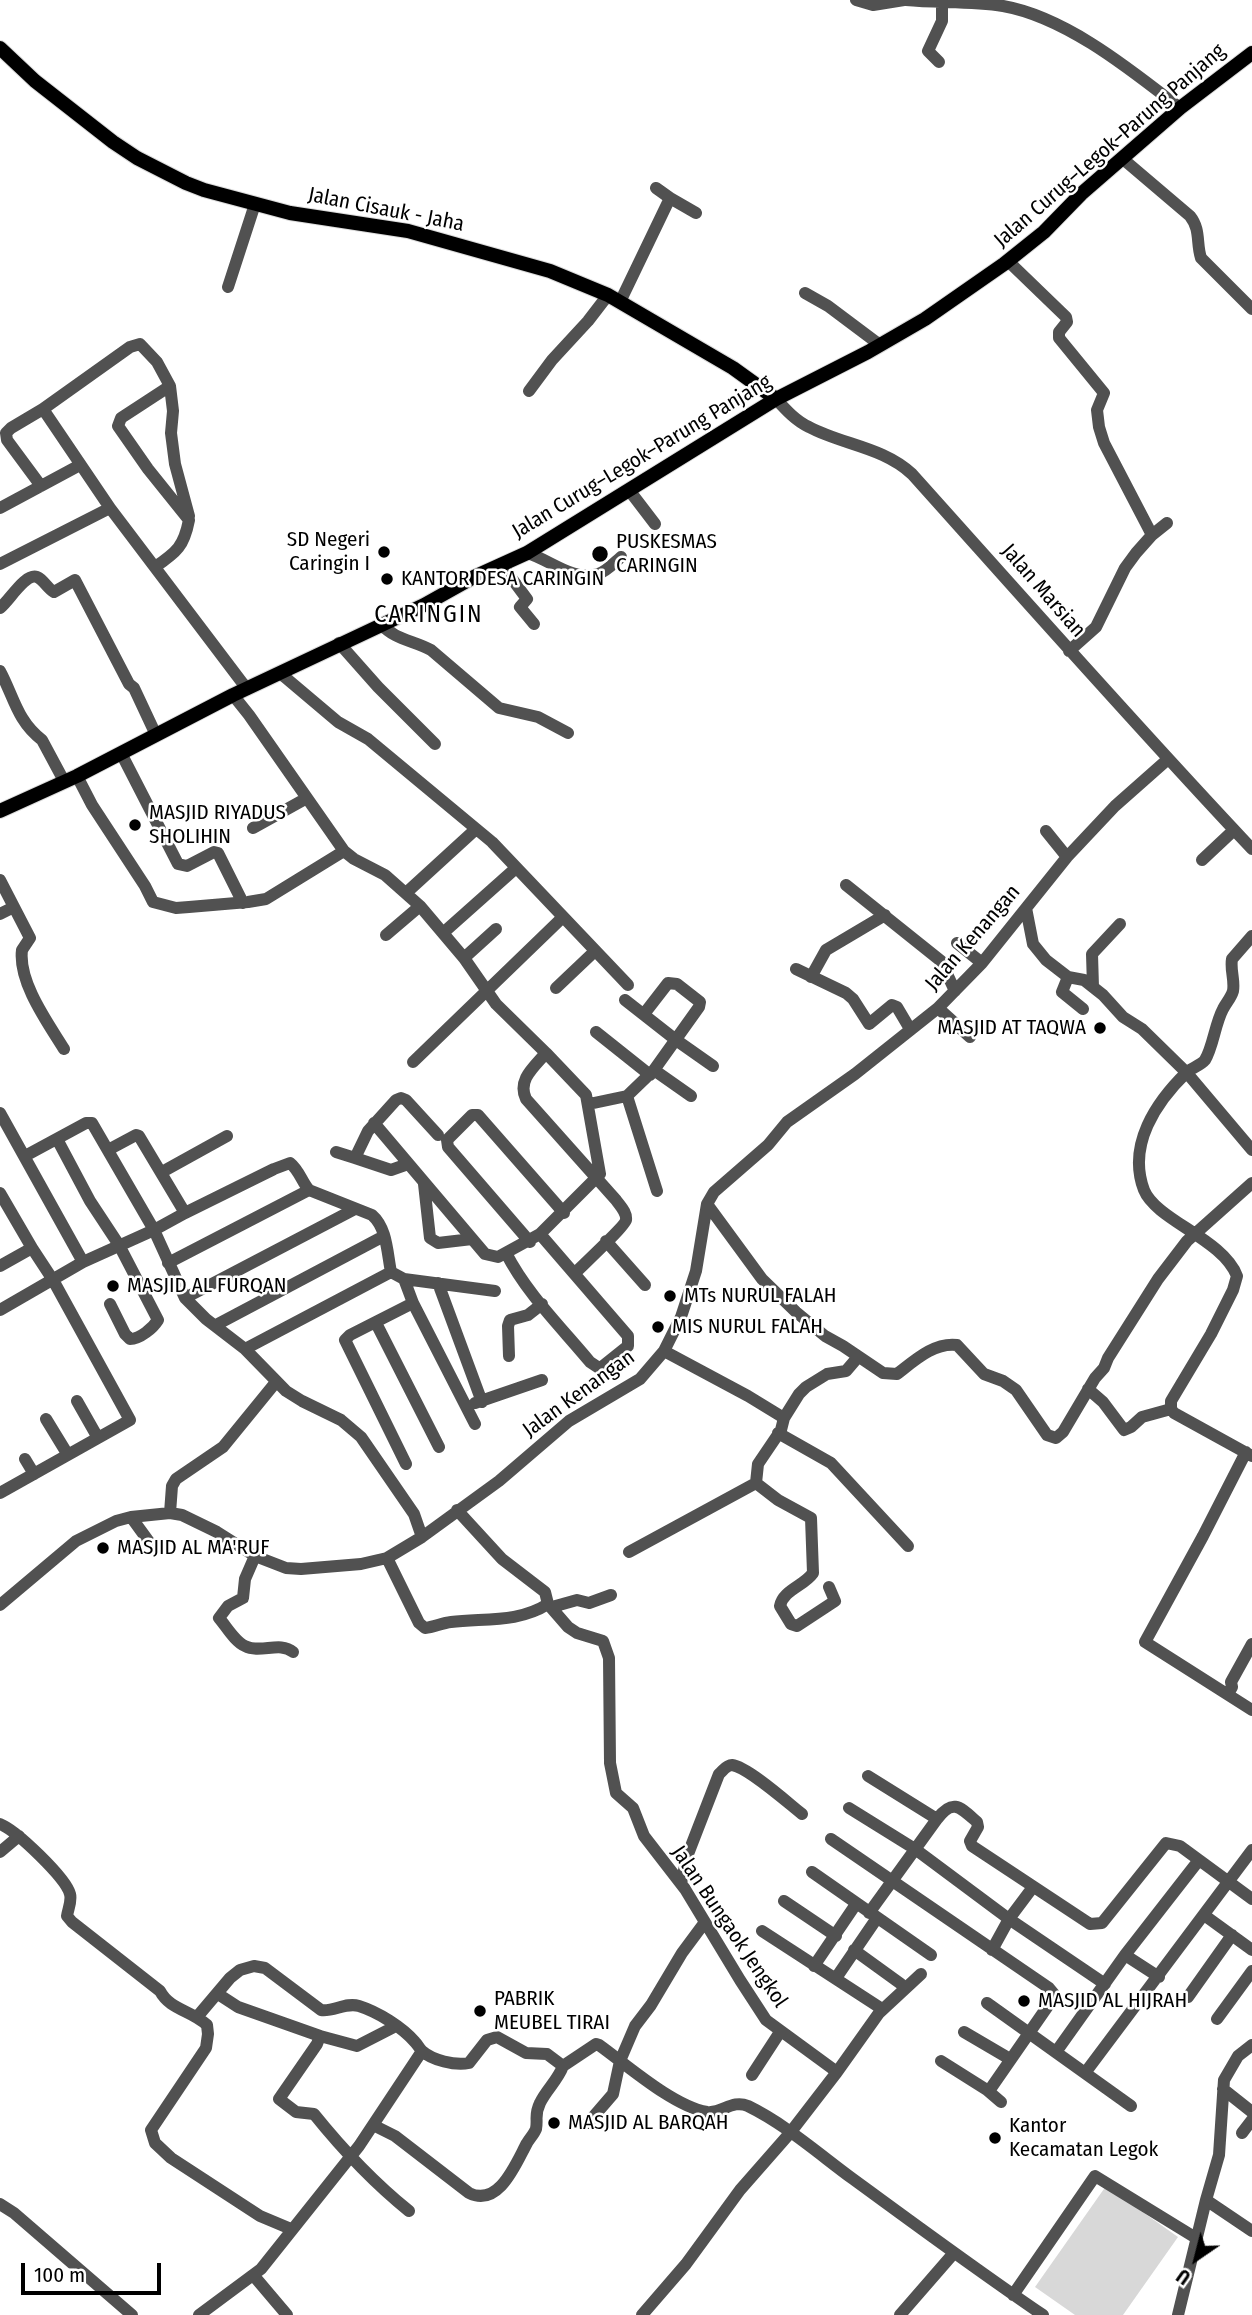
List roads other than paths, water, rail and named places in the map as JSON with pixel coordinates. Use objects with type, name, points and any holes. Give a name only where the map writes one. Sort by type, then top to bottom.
[{"type":"main road","name":"Jalan Cisauk - Jaha","points":[[0,48],[35,80],[137,158],[204,190],[290,213],[408,231],[550,271],[614,298],[733,368],[776,399]]},
{"type":"main road","name":"Jalan Curug–Legok–Parung Panjang","points":[[0,811],[527,553],[776,399],[925,319],[1008,261],[1044,232],[1081,194],[1180,108],[1252,53]]},
{"type":"street","points":[[856,0],[873,5],[905,0],[1003,6],[1052,22],[1109,55],[1180,108]]},
{"type":"street","points":[[939,62],[928,51],[942,21],[942,3]]},
{"type":"street","points":[[1123,159],[1190,216],[1199,232],[1198,249],[1201,258],[1252,309]]},
{"type":"street","points":[[656,188],[696,213]]},
{"type":"street","points":[[530,391],[552,360],[614,298],[670,198]]},
{"type":"street","points":[[228,287],[255,204]]},
{"type":"street","points":[[1008,261],[1066,317],[1059,338],[1104,393],[1097,410],[1104,443],[1152,535]]},
{"type":"street","points":[[805,293],[828,306],[880,345]]},
{"type":"street","points":[[41,486],[7,440],[6,433],[140,344],[148,351],[170,386],[175,464],[190,520],[179,549],[155,567]]},
{"type":"street","points":[[170,386],[121,418],[117,424],[148,469],[190,520]]},
{"type":"street","name":"Jalan Marsian","points":[[776,399],[799,421],[811,428],[886,456],[905,467],[1069,651],[1116,699],[1167,760],[1252,849]]},
{"type":"street","points":[[43,409],[110,508],[247,689]]},
{"type":"street","points":[[0,508],[80,465]]},
{"type":"street","points":[[629,490],[655,524]]},
{"type":"street","points":[[0,564],[110,508]]},
{"type":"street","points":[[1069,651],[1096,627],[1125,568],[1152,535],[1167,523]]},
{"type":"street","points":[[527,553],[558,568],[588,575],[602,573],[621,557]]},
{"type":"street","points":[[501,564],[527,599],[520,607],[534,624]]},
{"type":"street","points":[[0,608],[23,580],[31,576],[39,578],[54,592],[75,580],[129,684],[134,688],[156,735]]},
{"type":"street","points":[[381,624],[400,639],[431,650],[499,708],[538,717],[568,733]]},
{"type":"street","points":[[339,643],[435,744]]},
{"type":"street","points":[[0,671],[10,689],[15,708],[92,805],[153,902],[176,908],[266,899],[344,851]]},
{"type":"street","points":[[279,673],[338,722],[368,739],[475,829],[628,985]]},
{"type":"street","points":[[233,695],[344,851],[385,875],[420,906],[464,958],[505,1013],[581,1089],[589,1104],[600,1174],[564,1213],[535,1238],[498,1257],[489,1256],[374,1123]]},
{"type":"street","points":[[121,753],[178,864],[187,866],[214,852],[218,853],[243,903]]},
{"type":"street","name":"Jalan Kenangan","points":[[0,1605],[76,1541],[116,1521],[131,1517],[170,1513],[182,1515],[217,1532],[255,1556],[286,1567],[301,1569],[360,1564],[387,1558],[422,1537],[499,1480],[569,1421],[639,1379],[664,1351],[681,1317],[696,1271],[707,1204],[714,1192],[768,1145],[787,1122],[855,1074],[938,1008],[982,963],[1067,857],[1115,806],[1167,760]]},
{"type":"street","points":[[253,828],[307,798]]},
{"type":"street","points":[[406,893],[475,829]]},
{"type":"street","points":[[1202,860],[1234,830]]},
{"type":"street","points":[[1046,831],[1067,857]]},
{"type":"street","points":[[443,933],[516,868]]},
{"type":"street","points":[[0,880],[30,938],[22,950],[24,974],[39,1007],[64,1049]]},
{"type":"street","points":[[846,885],[941,961],[955,991]]},
{"type":"street","points":[[0,914],[14,906]]},
{"type":"street","points":[[386,935],[420,906]]},
{"type":"street","points":[[1026,908],[1033,944],[1046,960],[1068,977],[1084,980],[1103,995],[1115,1010],[1142,1029],[1187,1073],[1252,1150]]},
{"type":"street","points":[[811,977],[826,950],[886,915]]},
{"type":"street","points":[[413,1062],[562,917]]},
{"type":"street","points":[[1093,987],[1092,954],[1120,924]]},
{"type":"street","points":[[464,958],[496,929]]},
{"type":"street","points":[[1252,936],[1232,959],[1233,992],[1222,1010],[1205,1060],[1187,1073],[1150,1117],[1142,1134],[1140,1163],[1143,1184],[1150,1201],[1197,1234],[1236,1272],[1237,1280],[1211,1334],[1171,1401],[1171,1409],[1249,1454],[1144,1642],[1252,1710]]},
{"type":"street","points":[[957,943],[982,963]]},
{"type":"street","points":[[556,988],[595,951]]},
{"type":"street","points":[[796,969],[846,993],[869,1024],[892,1005],[897,1007],[910,1029]]},
{"type":"street","points":[[1068,977],[1062,992],[1083,1009]]},
{"type":"street","points":[[589,1104],[627,1096],[652,1072],[700,1002],[677,984],[668,983],[644,1014]]},
{"type":"street","points":[[625,1000],[713,1066]]},
{"type":"street","points":[[938,1008],[970,1037]]},
{"type":"street","points":[[596,1032],[691,1096]]},
{"type":"street","points":[[546,1053],[524,1080],[523,1092],[526,1099],[616,1200],[626,1221],[575,1273]]},
{"type":"street","points":[[627,1096],[657,1191]]},
{"type":"street","points":[[355,1158],[374,1123],[401,1098],[415,1109],[438,1135]]},
{"type":"street","points":[[0,1113],[83,1262]]},
{"type":"street","points":[[506,1253],[518,1276],[594,1366],[603,1366],[628,1346],[628,1336],[575,1273],[535,1238],[448,1147],[447,1140],[472,1115],[478,1115],[564,1213]]},
{"type":"street","points":[[25,1156],[89,1122],[94,1126],[154,1230],[185,1298],[245,1349],[276,1382],[302,1401],[341,1420],[362,1437],[414,1514],[422,1537]]},
{"type":"street","points":[[108,1150],[138,1135],[163,1172],[185,1213]]},
{"type":"street","points":[[163,1172],[227,1136]]},
{"type":"street","points":[[57,1139],[90,1201],[119,1245],[158,1320],[154,1326],[130,1339],[110,1304]]},
{"type":"street","points":[[336,1152],[391,1170],[408,1164]]},
{"type":"street","points":[[0,1310],[83,1262],[290,1163],[309,1190],[372,1215],[379,1221],[391,1272]]},
{"type":"street","points":[[707,1204],[762,1279],[825,1336],[883,1373],[891,1375],[897,1374],[928,1351],[957,1345],[984,1374],[1003,1381],[1016,1390],[1047,1435],[1056,1438],[1063,1432],[1094,1378],[1104,1368],[1158,1279],[1188,1241],[1252,1183]]},
{"type":"street","points":[[424,1184],[429,1238],[438,1243],[472,1239]]},
{"type":"street","points":[[168,1263],[309,1190]]},
{"type":"street","points":[[0,1193],[53,1280],[130,1420],[34,1474],[1,1489]]},
{"type":"street","points":[[185,1298],[355,1209]]},
{"type":"street","points":[[206,1318],[384,1236]]},
{"type":"street","points":[[606,1241],[645,1285]]},
{"type":"street","points":[[0,1265],[32,1248]]},
{"type":"street","points":[[391,1272],[404,1279],[495,1291]]},
{"type":"street","points":[[245,1349],[391,1272]]},
{"type":"street","points":[[404,1279],[413,1303],[475,1424]]},
{"type":"street","points":[[438,1283],[482,1402]]},
{"type":"street","points":[[406,1464],[345,1343],[349,1335],[413,1303]]},
{"type":"street","points":[[509,1356],[510,1321],[528,1315],[542,1304]]},
{"type":"street","points":[[376,1323],[439,1447]]},
{"type":"street","points":[[664,1351],[784,1418]]},
{"type":"street","points":[[756,1483],[758,1464],[779,1433],[784,1418],[799,1394],[827,1374],[846,1371],[858,1357]]},
{"type":"street","points":[[464,1406],[542,1380]]},
{"type":"street","points":[[170,1513],[172,1486],[176,1479],[223,1447],[276,1382]]},
{"type":"street","points":[[1088,1389],[1103,1402],[1124,1430],[1142,1417],[1171,1409]]},
{"type":"street","points":[[77,1401],[98,1438]]},
{"type":"street","points":[[46,1419],[68,1455]]},
{"type":"street","points":[[779,1433],[831,1463],[908,1546]]},
{"type":"street","points":[[25,1459],[34,1474]]},
{"type":"street","points":[[629,1552],[756,1483]]},
{"type":"street","points":[[756,1483],[812,1521],[812,1576],[780,1602],[791,1624],[797,1626],[832,1603],[835,1597],[829,1587]]},
{"type":"street","name":"Jalan Bungaok Jengkol","points":[[457,1510],[502,1559],[545,1592],[550,1605],[568,1627],[576,1633],[603,1641],[609,1658],[610,1763],[616,1793],[632,1808],[647,1841],[681,1883],[766,2020],[836,2072]]},
{"type":"street","points":[[131,1517],[155,1550]]},
{"type":"street","points":[[255,1556],[245,1579],[243,1598],[228,1606],[219,1618],[243,1646],[288,1647],[293,1652]]},
{"type":"street","points":[[387,1558],[419,1623],[425,1628],[448,1622],[509,1618],[550,1605],[577,1600],[589,1603],[611,1595]]},
{"type":"street","points":[[1228,1694],[1232,1687],[1231,1682],[1252,1644]]},
{"type":"street","points":[[681,1883],[688,1854],[719,1774],[727,1766],[732,1765],[750,1774],[802,1814]]},
{"type":"street","points":[[869,1776],[937,1819]]},
{"type":"street","points":[[836,1978],[915,1849],[945,1808],[953,1806],[976,1821],[978,1827],[970,1841],[972,1846],[1087,1922],[1098,1925],[1106,1919],[1162,1845],[1174,1843],[1252,1899]]},
{"type":"street","points":[[849,1808],[915,1849],[1009,1919],[1105,1984]]},
{"type":"street","points":[[0,1824],[19,1836],[66,1884],[71,1897],[68,1919],[160,1991],[164,1999],[207,2025],[207,2045],[152,2126],[152,2137],[171,2158],[183,2166],[260,2216],[291,2229]]},
{"type":"street","points":[[0,1852],[19,1836]]},
{"type":"street","points":[[831,1839],[1054,1994],[991,2088],[987,2090]]},
{"type":"street","points":[[1086,2073],[1252,1850]]},
{"type":"street","points":[[1056,2052],[1125,1955],[1199,1860]]},
{"type":"street","points":[[812,1872],[931,1955]]},
{"type":"street","points":[[992,1950],[1009,1919],[1033,1886]]},
{"type":"street","points":[[784,1901],[836,1936]]},
{"type":"street","points":[[814,1966],[856,1903]]},
{"type":"street","points":[[1204,1915],[1252,1950]]},
{"type":"street","points":[[588,2123],[613,2094],[620,2061],[635,2026],[682,1953],[705,1923]]},
{"type":"street","points":[[762,1931],[879,2007]]},
{"type":"street","points":[[1188,1997],[1232,1935]]},
{"type":"street","points":[[854,1950],[901,1984]]},
{"type":"street","points":[[1125,1955],[1159,1977]]},
{"type":"street","points":[[197,2017],[230,1978],[240,1970],[254,1966],[273,1973],[321,2010],[359,2006],[396,2026],[422,2051],[446,2061],[465,2064],[474,2058],[486,2040],[497,2037],[526,2053],[547,2054],[563,2066]]},
{"type":"street","points":[[1217,2020],[1252,1971]]},
{"type":"street","points":[[642,2315],[686,2264],[740,2190],[790,2133],[879,2013],[921,1974]]},
{"type":"street","points":[[218,1994],[238,2007],[357,2046],[396,2026]]},
{"type":"street","points":[[987,2003],[1131,2106]]},
{"type":"street","points":[[752,2076],[780,2032]]},
{"type":"street","points":[[964,2032],[1010,2059]]},
{"type":"street","points":[[320,2036],[279,2099],[296,2112],[314,2113],[350,2157],[391,2198],[409,2211]]},
{"type":"street","points":[[373,2125],[395,2136],[469,2193],[487,2196],[495,2191],[514,2169],[535,2130],[535,2116],[539,2104],[560,2075],[563,2066],[596,2044],[670,2096],[695,2108],[716,2112],[731,2105],[742,2104],[790,2133],[953,2254],[1043,2315]]},
{"type":"street","points":[[1178,2315],[1219,2155],[1224,2081],[1231,2065],[1252,2045]]},
{"type":"street","points":[[199,2315],[261,2269],[350,2157],[422,2051]]},
{"type":"street","points":[[941,2061],[1001,2102]]},
{"type":"street","points":[[1223,2089],[1252,2112]]},
{"type":"street","points":[[1242,2133],[1252,2120]]},
{"type":"street","points":[[1013,2295],[1095,2176],[1196,2238]]},
{"type":"street","points":[[1206,2200],[1252,2231]]},
{"type":"street","points":[[0,2204],[14,2213],[132,2315]]},
{"type":"street","points":[[900,2315],[953,2254]]},
{"type":"street","points":[[254,2276],[287,2315]]},
{"type":"place","name":"SD Negeri Caringin I","points":[[384,552]]},
{"type":"place","name":"PUSKESMAS CARINGIN","points":[[600,554]]},
{"type":"place","name":"KANTOR DESA CARINGIN","points":[[387,579]]},
{"type":"place","name":"MASJID RIYADUS SHOLIHIN","points":[[135,825]]},
{"type":"place","name":"MASJID AT TAQWA","points":[[1100,1028]]},
{"type":"place","name":"MASJID AL FURQAN","points":[[113,1286]]},
{"type":"place","name":"MTs NURUL FALAH","points":[[670,1296]]},
{"type":"place","name":"MIS NURUL FALAH","points":[[658,1327]]},
{"type":"place","name":"MASJID AL MA'RUF","points":[[103,1548]]},
{"type":"place","name":"MASJID AL HIJRAH","points":[[1024,2001]]},
{"type":"place","name":"PABRIK MEUBEL TIRAI","points":[[480,2011]]},
{"type":"place","name":"MASJID AL BARQAH","points":[[554,2123]]},
{"type":"place","name":"Kantor Kecamatan Legok","points":[[995,2138]]},
{"type":"district","name":"CARINGIN","points":[[429,615]]}]
